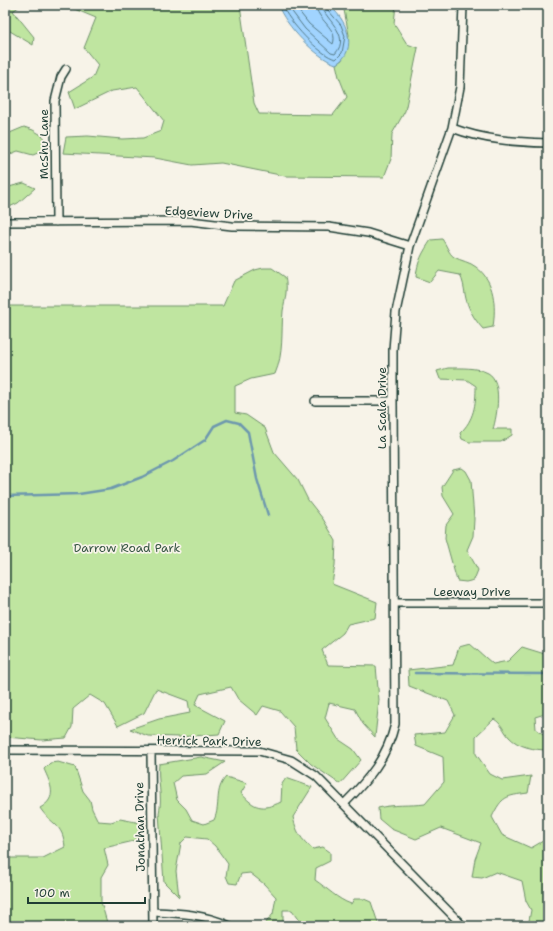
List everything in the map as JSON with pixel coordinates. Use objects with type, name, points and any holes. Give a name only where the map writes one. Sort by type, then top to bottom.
[{"type":"street","name":"La Scala Drive","points":[[344,804],[375,770],[387,751],[392,737],[396,712],[393,401],[396,312],[410,246],[452,128],[460,87],[463,5]]},
{"type":"street","name":"McShu Lane","points":[[56,222],[55,101],[61,76],[66,69]]},
{"type":"street","points":[[452,128],[468,134],[495,140],[548,143]]},
{"type":"street","name":"Edgeview Drive","points":[[5,222],[190,221],[232,226],[329,227],[368,233],[410,246]]},
{"type":"street","points":[[315,401],[393,401]]},
{"type":"street","name":"Leeway Drive","points":[[396,603],[548,603]]},
{"type":"street","name":"Herrick Park Drive","points":[[5,750],[259,751],[272,754],[303,767],[316,776],[464,926]]},
{"type":"street","name":"Jonathan Drive","points":[[151,751],[153,926]]},
{"type":"street","points":[[153,912],[202,915],[230,926]]},
{"type":"green space","points":[[5,5],[51,5],[20,6],[13,11],[34,37],[33,45],[5,28]]},
{"type":"green space","points":[[65,5],[240,5],[254,103],[259,114],[333,115],[347,97],[339,77],[336,64],[342,60],[349,35],[343,5],[396,5],[394,23],[407,44],[418,48],[405,111],[392,134],[391,159],[384,177],[285,176],[221,163],[192,165],[155,158],[63,153],[66,137],[88,136],[122,139],[143,138],[161,131],[164,121],[137,87],[112,91],[75,109],[69,92],[93,77],[98,65],[84,48],[96,18]]},
{"type":"green space","points":[[24,127],[43,136],[45,150],[33,155],[18,151],[5,156],[5,135]]},
{"type":"green space","points":[[24,183],[35,188],[18,203],[5,209],[5,188]]},
{"type":"green space","points":[[442,239],[452,256],[474,265],[487,279],[491,287],[494,302],[493,327],[483,329],[474,317],[467,304],[460,275],[439,271],[430,282],[416,277],[421,257],[431,240]]},
{"type":"green space","name":"Darrow Road Park","points":[[272,268],[285,277],[286,281],[280,358],[275,374],[251,379],[235,386],[235,413],[246,415],[265,428],[274,452],[298,480],[308,500],[323,519],[336,541],[335,565],[332,584],[377,602],[375,618],[348,624],[343,633],[322,650],[328,665],[376,666],[379,700],[375,737],[363,724],[355,709],[329,703],[325,718],[338,739],[353,749],[361,760],[340,784],[311,764],[296,749],[294,727],[280,711],[263,706],[257,715],[238,699],[231,687],[200,694],[195,705],[225,721],[219,734],[179,737],[148,736],[130,729],[159,719],[190,713],[188,701],[156,689],[144,713],[118,726],[105,704],[90,695],[73,709],[72,727],[66,738],[42,740],[5,737],[5,306],[223,306],[234,281],[255,270]]},
{"type":"green space","points":[[448,368],[468,368],[484,371],[493,377],[496,383],[498,399],[493,429],[512,429],[512,435],[501,442],[469,442],[462,439],[460,433],[468,423],[473,411],[476,386],[467,380],[440,379],[437,371]]},
{"type":"green space","points":[[462,468],[466,471],[471,480],[474,519],[473,536],[467,550],[478,570],[474,580],[466,582],[457,581],[445,538],[446,525],[454,514],[443,496],[442,487],[453,470]]},
{"type":"green space","points":[[470,644],[493,664],[508,661],[522,647],[548,655],[548,713],[535,717],[536,729],[546,736],[548,735],[548,750],[532,749],[522,746],[509,737],[501,725],[494,719],[476,736],[476,754],[490,774],[502,780],[531,776],[528,793],[506,798],[499,805],[492,817],[502,835],[531,848],[548,838],[548,926],[528,926],[531,910],[526,901],[522,881],[496,872],[482,878],[472,877],[475,859],[481,843],[441,828],[416,839],[391,829],[379,819],[378,808],[425,804],[444,782],[443,757],[416,746],[414,735],[445,732],[455,715],[448,701],[409,686],[408,670],[453,665],[459,647]]},
{"type":"green space","points":[[201,757],[225,762],[207,774],[181,776],[173,783],[177,800],[186,809],[192,820],[204,824],[214,820],[220,787],[226,777],[247,783],[241,793],[254,805],[263,807],[281,802],[282,784],[286,778],[312,787],[293,817],[300,835],[309,846],[313,849],[323,847],[330,852],[330,861],[316,868],[315,880],[351,904],[354,899],[364,899],[371,902],[379,926],[304,926],[292,910],[283,910],[283,922],[281,926],[263,926],[273,914],[276,897],[264,884],[250,873],[241,874],[237,884],[229,883],[226,876],[228,864],[215,846],[207,839],[187,837],[181,843],[176,871],[179,897],[164,882],[159,813],[159,764]]},
{"type":"green space","points":[[58,762],[75,767],[83,791],[90,800],[92,809],[98,821],[111,822],[120,819],[141,823],[140,835],[134,841],[104,848],[108,865],[101,877],[101,902],[108,926],[5,926],[5,858],[43,858],[65,847],[62,833],[40,808],[46,804],[51,795],[51,786],[44,769],[50,763]]},
{"type":"water","points":[[278,5],[328,5],[340,17],[348,34],[349,42],[347,51],[343,58],[336,64],[319,55],[294,31],[287,22]]},
{"type":"waterway","points":[[5,496],[79,494],[111,489],[142,477],[173,461],[205,440],[214,426],[227,420],[239,423],[248,432],[257,479],[268,515]]},
{"type":"waterway","points":[[415,673],[548,674]]}]
